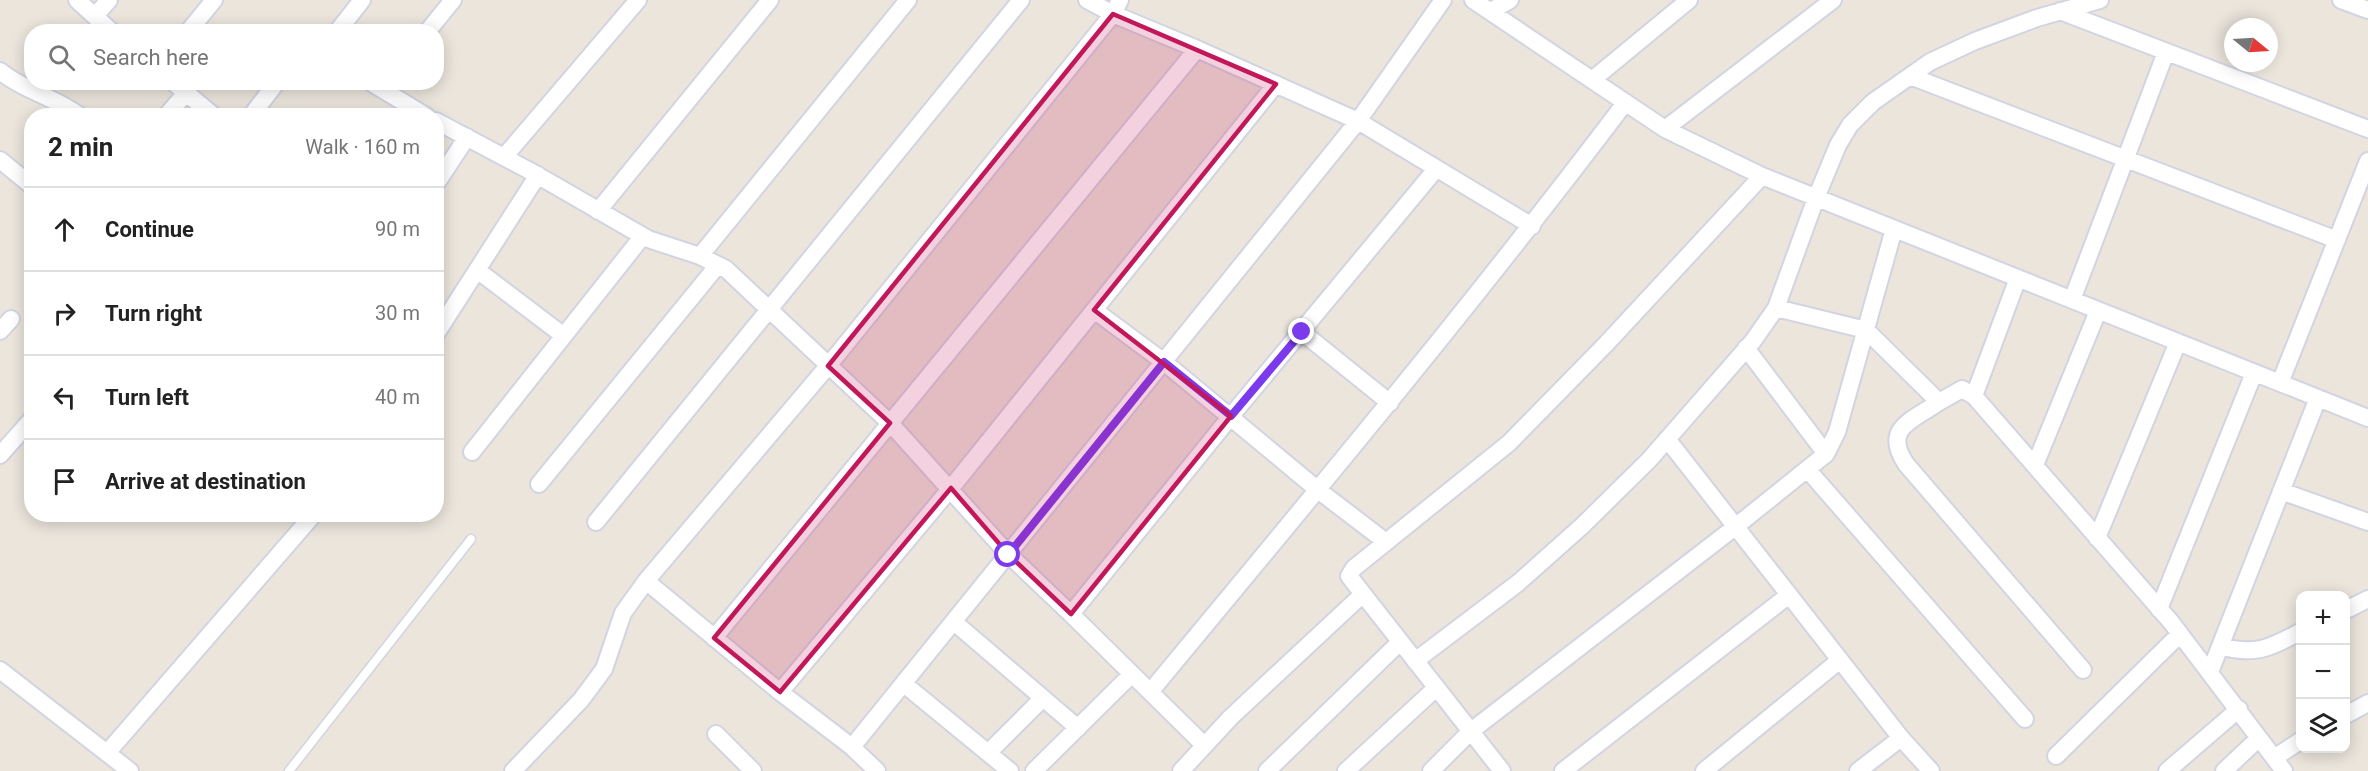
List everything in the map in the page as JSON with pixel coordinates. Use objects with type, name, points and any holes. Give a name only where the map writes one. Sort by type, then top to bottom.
[{"type":"street","points":[[76,0],[104,24]]},
{"type":"street","points":[[95,16],[109,0]]},
{"type":"street","points":[[194,24],[214,0]]},
{"type":"street","points":[[343,24],[362,0]]},
{"type":"street","points":[[434,24],[453,0]]},
{"type":"street","points":[[504,157],[638,0]]},
{"type":"street","points":[[598,211],[770,0]]},
{"type":"street","points":[[700,256],[908,0]]},
{"type":"street","points":[[596,522],[1021,0]]},
{"type":"street","points":[[1087,0],[1117,7],[1197,49],[1358,121],[1532,226]]},
{"type":"street","points":[[852,747],[1358,121],[1443,0]]},
{"type":"street","points":[[1473,0],[1665,129],[1762,176],[2368,418]]},
{"type":"street","points":[[1491,11],[1510,0]]},
{"type":"street","points":[[1592,80],[1689,0]]},
{"type":"street","points":[[1665,129],[1833,0]]},
{"type":"street","points":[[1415,662],[1518,583],[1582,526],[1667,439],[1746,348],[1776,308],[1816,198],[1839,145],[1850,125],[1873,102],[1930,62],[1975,41],[2060,11],[2100,0]]},
{"type":"street","points":[[2341,0],[2368,10]]},
{"type":"street","points":[[513,771],[581,699],[604,669],[623,613],[646,581],[828,366],[1117,7]]},
{"type":"street","points":[[2060,11],[2368,129]]},
{"type":"street","points":[[714,638],[1197,49]]},
{"type":"street","points":[[2072,300],[2166,52]]},
{"type":"street","points":[[0,71],[24,87]]},
{"type":"street","points":[[1910,76],[2337,240]]},
{"type":"street","points":[[780,692],[951,488],[1276,84]]},
{"type":"street","points":[[31,90],[49,96],[68,108]]},
{"type":"street","points":[[170,108],[178,90]]},
{"type":"street","points":[[182,90],[204,108]]},
{"type":"street","points":[[256,108],[271,90]]},
{"type":"street","points":[[387,90],[414,108]]},
{"type":"street","points":[[1150,692],[1390,403],[1532,226],[1625,103]]},
{"type":"street","points":[[444,125],[538,176],[642,237],[700,256],[718,265],[750,290],[769,311],[890,423],[951,488],[1008,555],[1204,745]]},
{"type":"street","points":[[444,171],[466,137]]},
{"type":"street","points":[[0,160],[24,180]]},
{"type":"street","points":[[2280,383],[2368,161]]},
{"type":"street","points":[[1071,614],[1231,416],[1436,169]]},
{"type":"street","points":[[444,322],[538,176]]},
{"type":"street","points":[[1502,771],[1349,576],[1350,572],[1509,443],[1606,344],[1762,176]]},
{"type":"street","points":[[1431,771],[1471,731],[1826,454],[1837,432],[1894,229]]},
{"type":"street","points":[[472,452],[642,237]]},
{"type":"street","points":[[539,484],[718,265]]},
{"type":"street","points":[[477,270],[564,336]]},
{"type":"street","points":[[1974,396],[2018,278]]},
{"type":"street","points":[[1776,308],[1866,330],[1939,402]]},
{"type":"street","points":[[1094,310],[1164,362],[1318,490],[1386,542]]},
{"type":"street","points":[[2035,465],[2098,310]]},
{"type":"street","points":[[1302,332],[1390,403]]},
{"type":"street","points":[[2097,538],[2178,342]]},
{"type":"street","points":[[1746,348],[1826,454]]},
{"type":"street","points":[[2159,609],[2254,373]]},
{"type":"street","points":[[2082,670],[1898,452],[1896,439],[1900,429],[1962,389],[1974,396],[2159,609],[2279,764],[2296,746]]},
{"type":"street","points":[[2210,672],[2318,398]]},
{"type":"street","points":[[0,455],[24,428]]},
{"type":"street","points":[[1667,439],[1901,738],[1931,771]]},
{"type":"street","points":[[1807,469],[2025,719]]},
{"type":"street","points":[[2281,491],[2368,522]]},
{"type":"street","points":[[107,753],[307,522]]},
{"type":"street","points":[[646,581],[780,692],[852,747],[877,771]]},
{"type":"street","points":[[1182,771],[1231,717],[1363,594]]},
{"type":"street","points":[[1563,771],[1788,595]]},
{"type":"street","points":[[2350,608],[2368,599]]},
{"type":"street","points":[[954,622],[1078,728]]},
{"type":"street","points":[[2056,756],[2180,634]]},
{"type":"street","points":[[2220,646],[2240,652],[2255,651],[2296,634]]},
{"type":"street","points":[[1268,771],[1400,642]]},
{"type":"street","points":[[1704,771],[1839,660]]},
{"type":"street","points":[[0,670],[130,771]]},
{"type":"street","points":[[1034,771],[1132,674]]},
{"type":"street","points":[[904,684],[1010,771]]},
{"type":"street","points":[[1346,771],[1436,688]]},
{"type":"street","points":[[988,753],[1042,698]]},
{"type":"street","points":[[2350,713],[2368,703]]},
{"type":"street","points":[[2167,771],[2239,710]]},
{"type":"street","points":[[716,734],[753,771]]},
{"type":"street","points":[[1858,771],[1901,738]]},
{"type":"street","points":[[2224,771],[2259,738]]},
{"type":"lane","points":[[289,771],[471,539]]},
{"type":"highlighted area","points":[[1113,14],[1276,84],[1094,310],[1231,416],[1071,614],[1009,555],[951,488],[780,692],[714,638],[890,423],[828,366]]},
{"type":"route","points":[[1008,555],[1164,362],[1231,416],[1302,332]]}]
